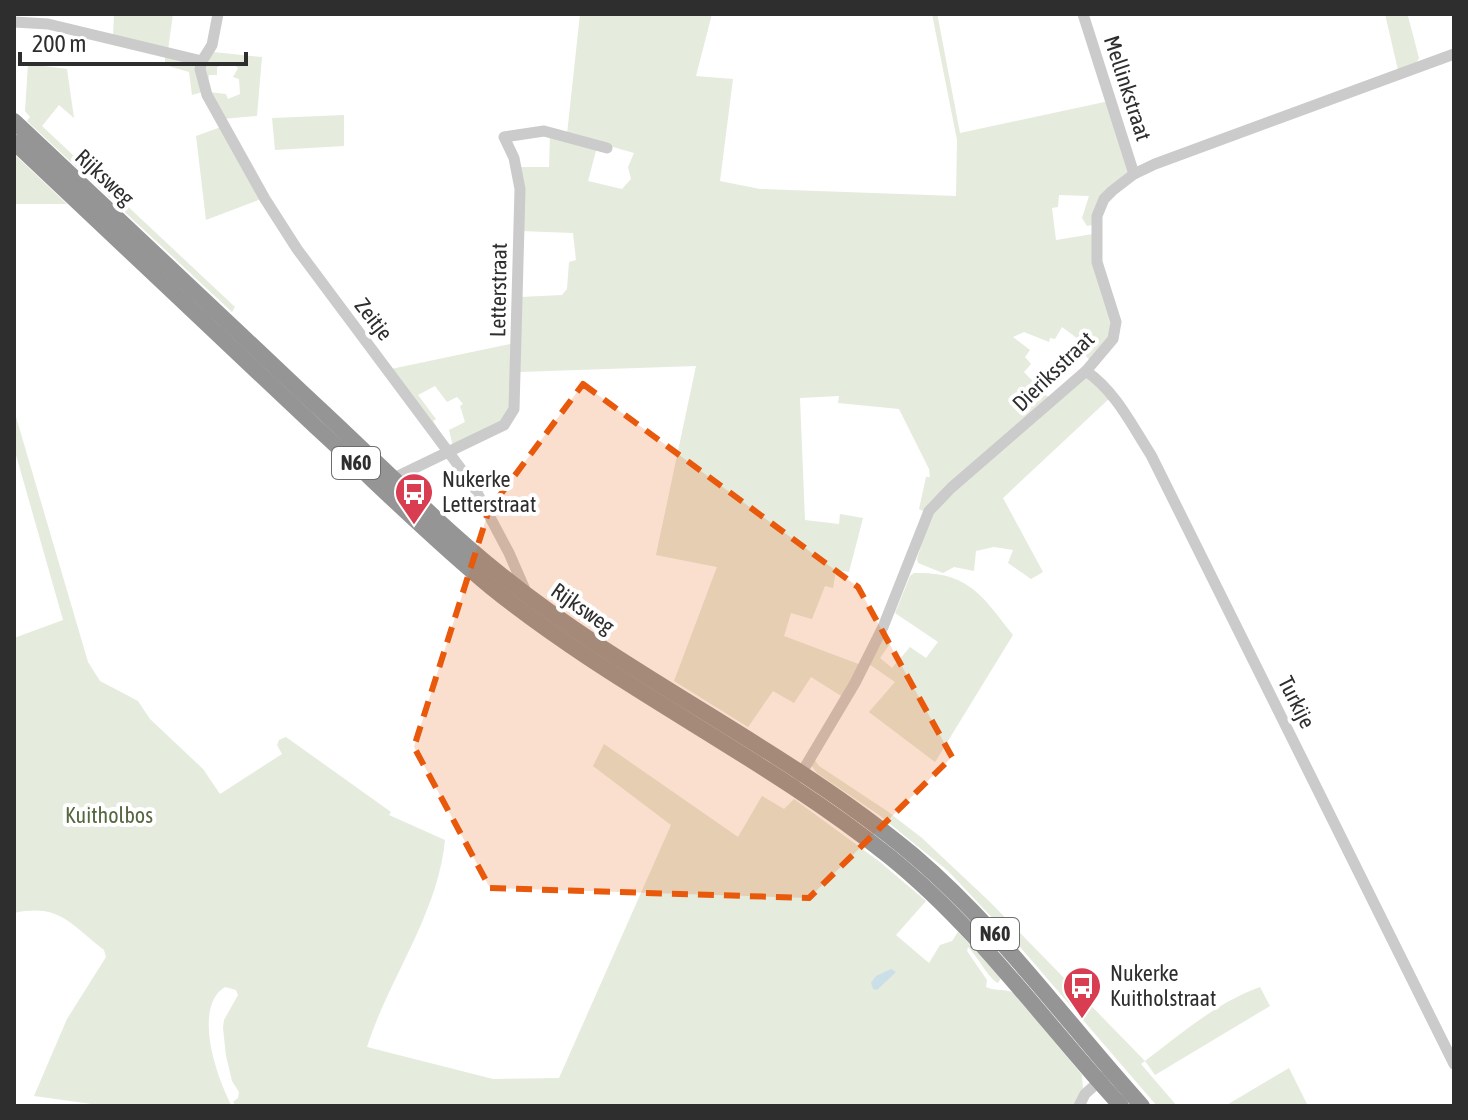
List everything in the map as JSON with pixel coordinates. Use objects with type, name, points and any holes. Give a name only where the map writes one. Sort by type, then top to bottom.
[{"type":"highway","name":"Rijksweg","points":[[14,121],[465,544],[528,596],[797,781]]},
{"type":"highway","name":"Rijksweg","points":[[14,142],[488,584],[583,653],[889,836],[957,895],[1009,949],[1105,1076],[1121,1106]]},
{"type":"highway","name":"Rijksweg","points":[[1105,1076],[1142,1106]]},
{"type":"street","points":[[14,22],[48,24],[202,61],[212,45],[218,14]]},
{"type":"street","name":"Mellinkstraat","points":[[1083,14],[1134,174]]},
{"type":"street","name":"Dieriksstraat","points":[[797,781],[855,683],[883,627],[929,511],[951,488],[1086,371],[1109,345],[1116,327],[1097,262],[1097,216],[1104,199],[1134,174],[1454,54]]},
{"type":"street","name":"Zeitje","points":[[202,61],[200,69],[207,95],[273,212],[328,292],[473,485],[528,596]]},
{"type":"street","name":"Letterstraat","points":[[394,478],[504,425],[516,402],[520,189],[517,169],[504,137],[544,131],[607,148]]},
{"type":"street","name":"Turkije","points":[[1086,371],[1113,395],[1151,455],[1454,1064]]},
{"type":"street","points":[[1079,1106],[1085,1094],[1105,1076]]},
{"type":"highlighted area","points":[[583,384],[858,587],[952,757],[809,898],[490,888],[414,747],[489,510]]},
{"type":"green space","points":[[114,14],[173,14],[168,50],[113,36]]},
{"type":"green space","points":[[580,14],[712,14],[696,76],[733,79],[720,181],[760,189],[956,196],[957,140],[932,14],[937,14],[938,18],[960,133],[1109,101],[1129,171],[1092,225],[1087,226],[1082,218],[1089,196],[1059,195],[1058,207],[1052,208],[1056,240],[1093,234],[1113,331],[1091,361],[1078,348],[1082,342],[1062,327],[1055,339],[1050,338],[1049,342],[1024,332],[1013,337],[1030,350],[1025,357],[1031,364],[1024,372],[1050,399],[925,512],[919,509],[926,477],[930,477],[929,469],[899,409],[838,403],[839,396],[800,398],[805,520],[839,524],[840,514],[863,518],[849,572],[836,570],[833,588],[825,586],[812,619],[791,613],[784,636],[861,665],[843,697],[811,677],[794,703],[773,691],[748,727],[674,681],[717,567],[656,555],[696,366],[519,372],[520,297],[562,295],[567,289],[569,262],[576,260],[573,233],[521,231],[519,167],[549,167],[550,134],[597,147],[588,181],[622,189],[631,179],[628,167],[634,153],[567,134]]},
{"type":"green space","points":[[1385,14],[1411,14],[1408,16],[1419,58],[1416,64],[1398,70]]},
{"type":"green space","points":[[213,52],[262,57],[257,116],[222,119],[209,92],[226,94],[228,99],[240,94],[239,79],[233,77],[238,68],[230,62],[217,67],[217,75],[209,75],[208,85],[202,69]]},
{"type":"green space","points":[[165,56],[194,63],[202,92],[192,95],[189,72],[165,65]]},
{"type":"green space","points":[[28,64],[67,69],[74,118],[59,105],[42,126],[235,307],[232,312],[27,121],[30,117],[25,111]]},
{"type":"green space","points":[[344,115],[344,146],[275,150],[272,118]]},
{"type":"green space","points":[[221,127],[261,199],[206,220],[196,136]]},
{"type":"green space","points":[[14,154],[67,204],[14,204]]},
{"type":"green space","points":[[515,343],[513,403],[504,422],[453,446],[449,430],[465,422],[460,406],[463,404],[457,397],[447,402],[435,386],[418,395],[436,419],[433,421],[448,444],[391,369]]},
{"type":"green space","points":[[1087,377],[1111,397],[1003,498],[1043,572],[1031,579],[1008,563],[1013,550],[994,547],[976,551],[974,571],[954,567],[943,573],[918,563],[930,517],[940,504]]},
{"type":"green space","name":"Kuitholbos","points":[[14,410],[88,662],[100,681],[138,701],[150,719],[203,769],[220,794],[282,754],[277,745],[279,740],[286,737],[391,812],[389,815],[445,840],[433,894],[367,1047],[493,1079],[559,1078],[671,825],[593,766],[604,744],[738,837],[762,796],[784,809],[794,799],[880,862],[926,901],[896,935],[929,963],[940,945],[952,941],[958,932],[1001,978],[998,983],[995,981],[968,947],[967,951],[987,980],[986,987],[1014,993],[1082,1075],[1083,1089],[1074,1106],[236,1106],[233,1102],[239,1092],[232,1081],[223,1028],[224,1020],[238,995],[236,990],[225,987],[215,997],[210,1010],[210,1044],[232,1106],[106,1106],[34,1096],[67,1019],[106,957],[104,950],[64,918],[43,911],[14,913],[14,638],[63,620],[14,448]]},
{"type":"green space","points":[[914,573],[948,576],[962,582],[983,598],[1013,635],[935,762],[869,712],[895,682],[869,664],[883,638],[891,642],[880,658],[892,668],[910,647],[926,658],[938,642],[895,613]]},
{"type":"green space","points":[[814,759],[819,766],[922,838],[989,901],[1145,1061],[1141,1064],[1177,1106],[1157,1106],[1020,947],[948,871],[879,815],[817,773],[811,765]]},
{"type":"green space","points":[[1260,987],[1270,1006],[1155,1075],[1145,1061],[1214,1010]]},
{"type":"green space","points":[[1289,1068],[1308,1106],[1225,1106]]},
{"type":"water","points":[[891,969],[896,972],[877,990],[873,989],[871,983],[876,976]]},
{"type":"place","name":"Nukerke Letterstraat","points":[[414,526]]},
{"type":"place","name":"Nukerke Kuitholstraat","points":[[1082,1020]]}]
